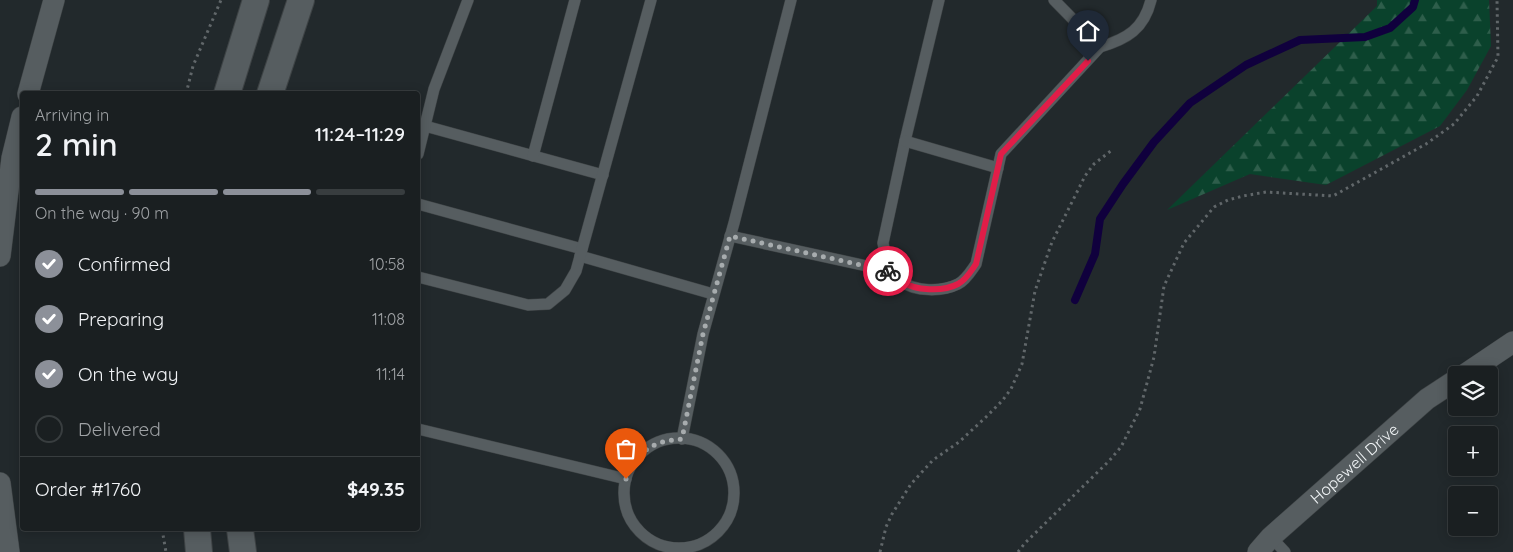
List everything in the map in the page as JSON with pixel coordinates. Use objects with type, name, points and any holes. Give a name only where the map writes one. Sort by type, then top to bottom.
[{"type":"street","points":[[29,91],[54,0]]},
{"type":"street","points":[[228,91],[256,0]]},
{"type":"street","points":[[271,91],[301,0]]},
{"type":"street","points":[[0,256],[3,201],[20,125]]},
{"type":"street","points":[[1477,366],[1513,342]]},
{"type":"street","name":"Hopewell Drive","points":[[1271,547],[1427,400],[1448,386]]},
{"type":"street","points":[[0,483],[9,552]]},
{"type":"street","points":[[197,531],[199,552]]},
{"type":"street","points":[[240,531],[243,552]]},
{"type":"lane","points":[[420,146],[434,89],[468,0]]},
{"type":"lane","points":[[533,156],[575,0]]},
{"type":"lane","points":[[420,278],[528,305],[548,304],[565,290],[576,271],[651,0]]},
{"type":"lane","points":[[682,439],[703,334],[791,0]]},
{"type":"lane","points":[[939,0],[883,243],[885,256],[900,281],[920,289],[937,290],[958,284],[976,264],[1001,154],[1100,47],[1120,41],[1136,28],[1148,11],[1151,0]]},
{"type":"lane","points":[[1054,0],[1100,47]]},
{"type":"lane","points":[[425,126],[603,175]]},
{"type":"lane","points":[[905,141],[998,168]]},
{"type":"lane","points":[[420,205],[713,294]]},
{"type":"lane","points":[[730,236],[894,272]]},
{"type":"lane","points":[[420,428],[626,479]]},
{"type":"lane","points":[[682,439],[708,446],[726,465],[733,484],[733,504],[721,529],[710,538],[698,545],[684,548],[662,548],[643,534],[633,523],[626,509],[624,494],[626,479],[632,466],[641,454],[653,445],[667,440],[682,439]]},
{"type":"path","points":[[187,91],[193,66],[221,0]]},
{"type":"path","points":[[1018,552],[1121,447],[1140,409],[1154,357],[1164,286],[1184,243],[1214,207],[1228,200],[1266,192],[1333,196],[1426,144],[1454,124],[1477,96],[1498,57],[1496,0]]},
{"type":"path","points":[[880,552],[886,527],[911,484],[933,460],[959,442],[985,418],[1011,389],[1022,364],[1035,291],[1052,242],[1085,176],[1094,164],[1112,150]]},
{"type":"path","points":[[162,531],[166,552]]},
{"type":"green space","points":[[1377,0],[1489,0],[1491,46],[1467,90],[1440,126],[1326,185],[1250,174],[1167,210],[1377,6]]},
{"type":"waterway","points":[[1075,300],[1095,254],[1100,219],[1154,142],[1190,103],[1246,65],[1300,40],[1365,37],[1390,28],[1413,7],[1415,0]]},
{"type":"way so far","points":[[626,479],[632,466],[641,454],[653,445],[667,440],[682,439],[703,334],[730,236],[888,271]]},
{"type":"route","points":[[888,271],[894,272],[900,281],[920,289],[937,290],[958,284],[968,275],[976,264],[1001,154],[1088,61]]}]
